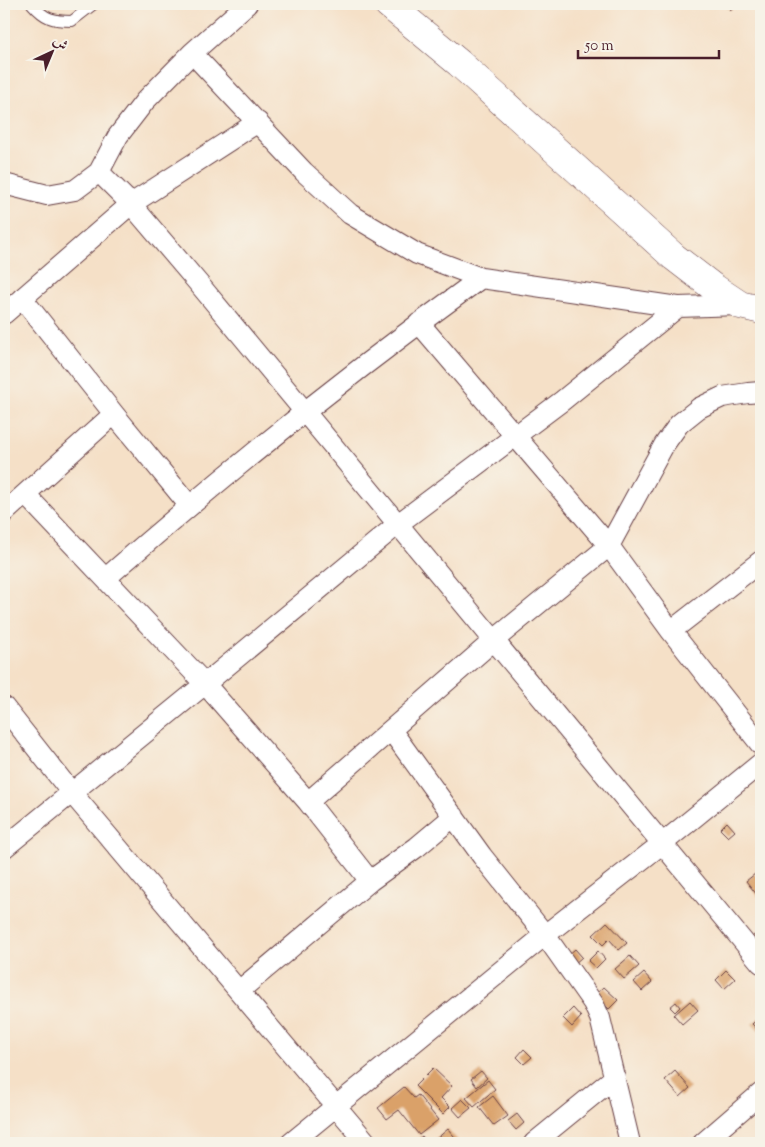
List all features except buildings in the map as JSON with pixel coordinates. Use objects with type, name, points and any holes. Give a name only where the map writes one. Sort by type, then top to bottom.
[{"type":"highway","points":[[388,4],[459,63],[674,257],[713,287],[751,308]]},
{"type":"street","points":[[4,184],[46,194],[75,190],[99,172],[118,136],[145,101],[192,53],[247,4]]},
{"type":"street","points":[[192,53],[304,172],[350,214],[416,254],[481,278],[678,307],[751,308]]},
{"type":"street","points":[[4,314],[131,204],[258,122]]},
{"type":"street","points":[[99,172],[131,204],[305,411],[761,963]]},
{"type":"street","points":[[106,578],[189,505],[305,411],[481,278]]},
{"type":"street","points":[[22,298],[189,505]]},
{"type":"street","points":[[4,848],[398,524],[562,401],[678,307]]},
{"type":"street","points":[[419,323],[609,546],[671,632],[761,745]]},
{"type":"street","points":[[308,802],[493,640],[609,546],[664,445],[679,424],[699,408],[722,397],[761,392]]},
{"type":"street","points":[[4,513],[114,414]]},
{"type":"street","points":[[25,494],[205,684],[308,802],[370,881]]},
{"type":"street","points":[[671,632],[761,561]]},
{"type":"street","points":[[4,707],[71,792],[367,1143]]},
{"type":"street","points":[[391,730],[482,856],[545,936],[593,1003],[600,1018],[630,1143]]},
{"type":"street","points":[[291,1143],[761,763]]},
{"type":"street","points":[[239,991],[370,881],[417,847],[454,816]]},
{"type":"street","points":[[534,1143],[615,1077]]},
{"type":"street","points":[[703,1143],[761,1093]]},
{"type":"lane","points":[[32,4],[55,21],[72,21],[94,4]]}]
